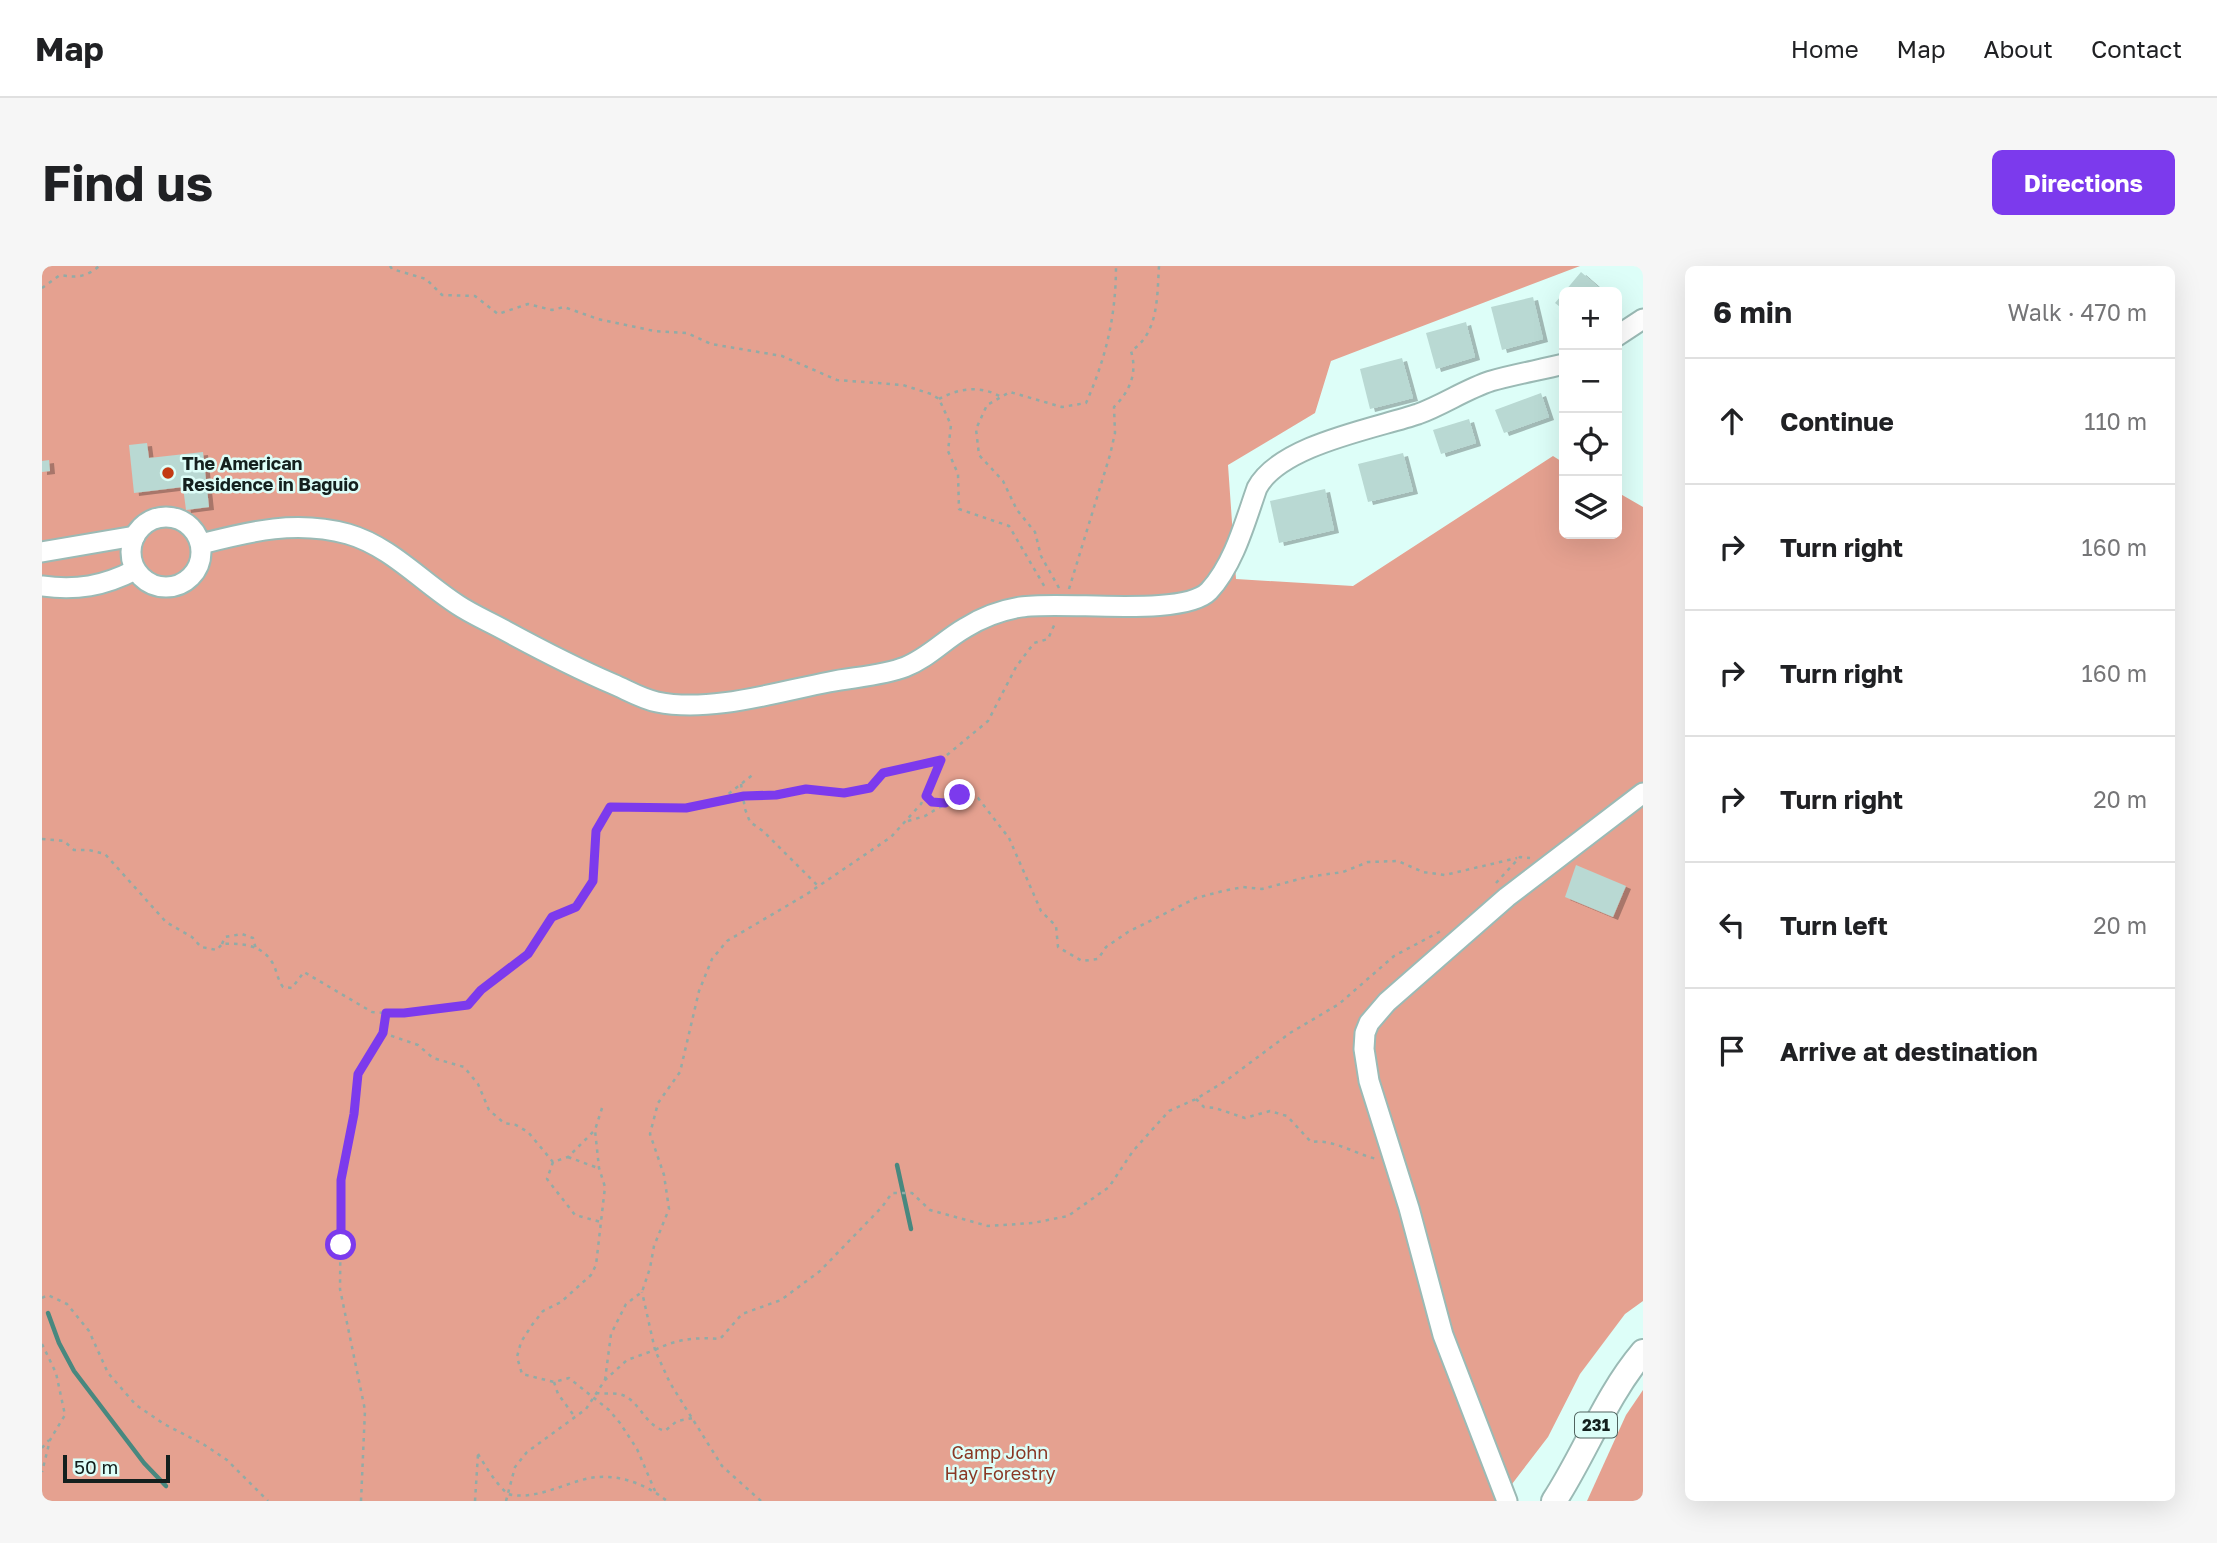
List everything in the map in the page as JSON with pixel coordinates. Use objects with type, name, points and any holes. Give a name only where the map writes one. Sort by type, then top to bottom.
[{"type":"main road","name":"231","points":[[1554,1501],[1571,1476],[1623,1376],[1643,1352]]},
{"type":"street","points":[[1622,333],[1643,319]]},
{"type":"street","points":[[201,544],[280,526],[349,534],[401,563],[458,605],[576,668],[655,702],[680,705],[738,701],[903,668],[931,653],[965,628],[1013,608],[1036,604],[1125,605],[1193,601],[1210,590],[1226,566],[1256,488],[1262,477],[1280,463],[1315,446],[1421,413],[1491,382],[1559,365]]},
{"type":"street","points":[[171,517],[184,522],[195,531],[201,544],[198,569],[190,579],[179,586],[154,586],[143,580],[131,559],[135,536],[144,525],[156,518],[171,517]]},
{"type":"street","points":[[42,552],[135,536]]},
{"type":"street","points":[[42,586],[81,589],[108,582],[135,570]]},
{"type":"street","points":[[1507,1501],[1443,1335],[1415,1231],[1369,1081],[1364,1049],[1368,1023],[1507,897],[1643,793]]},
{"type":"path","points":[[42,288],[60,275],[77,278],[99,266]]},
{"type":"path","points":[[390,266],[426,279],[442,295],[475,296],[498,314],[528,304],[552,310],[564,307],[598,319],[654,331],[687,333],[710,344],[782,356],[837,380],[903,385],[931,394],[939,399],[951,425],[948,451],[958,474],[959,509],[1009,526],[1049,593],[1063,605]]},
{"type":"path","points":[[1063,605],[1060,590],[1041,556],[1035,532],[1017,510],[1003,481],[979,455],[976,429],[987,405],[1010,392],[1062,407],[1086,403],[1108,345],[1115,313],[1116,266]]},
{"type":"path","points":[[1063,605],[1102,486],[1115,433],[1114,407],[1130,391],[1133,358],[1131,351],[1142,344],[1154,322],[1159,266]]},
{"type":"path","points":[[939,399],[968,388],[991,391],[1001,397]]},
{"type":"path","points":[[223,944],[245,944],[263,952],[273,963],[276,977],[283,987],[292,988],[304,972],[372,1012],[404,1013],[468,1005],[481,990],[528,954],[552,917],[576,907],[593,881],[596,831],[610,807],[686,808],[744,796],[776,795],[806,789],[844,793],[870,788],[883,773],[941,760],[988,721],[1016,667],[1034,643],[1048,639]]},
{"type":"path","points":[[761,1501],[722,1466],[670,1383],[655,1350],[642,1292],[654,1245],[669,1209],[664,1175],[650,1135],[658,1103],[680,1072],[699,991],[712,959],[727,941],[818,886],[891,836],[908,821],[926,796],[941,760]]},
{"type":"path","points":[[719,802],[755,773]]},
{"type":"path","points":[[741,785],[750,822],[764,831],[818,886]]},
{"type":"path","points":[[908,821],[925,816],[960,795],[978,798],[1009,838],[1041,911],[1056,926],[1058,947],[1082,961],[1098,959],[1106,947],[1128,932],[1196,898],[1223,891],[1243,887],[1262,889],[1307,877],[1343,872],[1368,862],[1398,862],[1423,872],[1445,875],[1520,857],[1554,861]]},
{"type":"path","points":[[926,796],[932,802],[945,803]]},
{"type":"path","points":[[42,839],[64,841],[74,850],[89,850],[105,855],[166,922],[192,937],[201,947],[217,950],[225,937],[242,934],[253,937],[256,949]]},
{"type":"path","points":[[1493,886],[1520,857]]},
{"type":"path","points":[[506,1501],[515,1467],[527,1451],[586,1409],[605,1380],[627,1360],[671,1342],[697,1338],[720,1339],[742,1314],[780,1300],[820,1271],[882,1208],[892,1193],[912,1193],[930,1210],[988,1226],[1034,1223],[1068,1216],[1109,1187],[1133,1151],[1169,1111],[1196,1099],[1227,1080],[1290,1033],[1339,1004],[1394,956],[1443,930]]},
{"type":"path","points":[[361,1501],[365,1410],[340,1289],[341,1180],[354,1114],[358,1074],[383,1033],[386,1013]]},
{"type":"path","points":[[383,1033],[418,1045],[433,1058],[464,1067],[478,1084],[489,1110],[504,1123],[516,1125],[528,1132],[553,1162]]},
{"type":"path","points":[[1196,1099],[1204,1107],[1245,1118],[1270,1111],[1287,1116],[1311,1142],[1321,1141],[1343,1146],[1367,1156],[1394,1161]]},
{"type":"path","points":[[553,1162],[568,1157],[595,1130],[603,1108]]},
{"type":"path","points":[[595,1130],[599,1168],[606,1187],[600,1222],[600,1252],[596,1265],[591,1275],[561,1302],[543,1311],[521,1342],[516,1357],[522,1374],[554,1382],[569,1378],[595,1395],[625,1431],[655,1491]]},
{"type":"path","points":[[568,1157],[599,1168]]},
{"type":"path","points":[[553,1162],[547,1179],[559,1195],[575,1214],[600,1222]]},
{"type":"path","points":[[605,1380],[615,1323],[626,1304],[642,1292]]},
{"type":"path","points":[[42,1298],[48,1295],[67,1304],[89,1332],[108,1373],[136,1405],[227,1460],[268,1501]]},
{"type":"path","points":[[42,1344],[56,1373],[65,1415],[42,1448]]},
{"type":"path","points":[[554,1382],[558,1394],[575,1417]]},
{"type":"path","points":[[595,1395],[620,1394],[636,1404],[656,1428],[665,1431],[677,1421],[693,1418]]},
{"type":"path","points":[[42,1472],[50,1440]]},
{"type":"path","points":[[474,1501],[478,1454],[488,1471],[508,1494],[520,1499],[542,1500]]},
{"type":"path","points":[[551,1495],[590,1478],[617,1478],[655,1491],[667,1501]]},
{"type":"green space","name":"Camp John Hay Forestry","points":[[42,266],[1580,266],[1331,361],[1315,413],[1228,465],[1236,579],[1353,586],[1553,456],[1559,460],[1559,539],[1622,539],[1622,495],[1643,507],[1643,1301],[1625,1314],[1580,1374],[1548,1437],[1499,1501],[42,1501]]},
{"type":"green space","points":[[1643,1390],[1643,1501],[1587,1501],[1626,1415]]},
{"type":"building","points":[[1581,272],[1598,287],[1568,287]]},
{"type":"building","points":[[1533,297],[1543,339],[1502,350],[1491,307]]},
{"type":"building","points":[[1466,322],[1475,357],[1436,369],[1426,333]]},
{"type":"building","points":[[1402,358],[1413,398],[1370,409],[1360,369]]},
{"type":"building","points":[[1541,393],[1549,417],[1504,433],[1495,410]]},
{"type":"building","points":[[1469,419],[1476,443],[1441,454],[1433,430]]},
{"type":"building","name":"The American Residence in Baguio","points":[[147,443],[149,458],[203,452],[209,507],[186,510],[183,487],[134,493],[129,445]]},
{"type":"building","points":[[1403,453],[1413,491],[1368,502],[1358,464]]},
{"type":"building","points":[[49,460],[50,471],[42,472],[42,461]]},
{"type":"building","points":[[1325,489],[1334,530],[1279,543],[1270,501]]},
{"type":"building","points":[[1576,865],[1626,886],[1613,917],[1565,897]]},
{"type":"waterway","points":[[897,1165],[911,1229]]},
{"type":"waterway","points":[[48,1313],[59,1343],[74,1371],[144,1463],[166,1486]]},
{"type":"place","name":"The American Residence in Baguio","points":[[168,473]]},
{"type":"route","points":[[341,1245],[341,1180],[354,1114],[358,1074],[383,1033],[386,1013],[468,1005],[481,990],[528,954],[552,917],[576,907],[593,881],[596,831],[610,807],[686,808],[744,796],[776,795],[806,789],[844,793],[870,788],[883,773],[941,760],[926,796],[932,802],[945,803],[960,795]]}]
